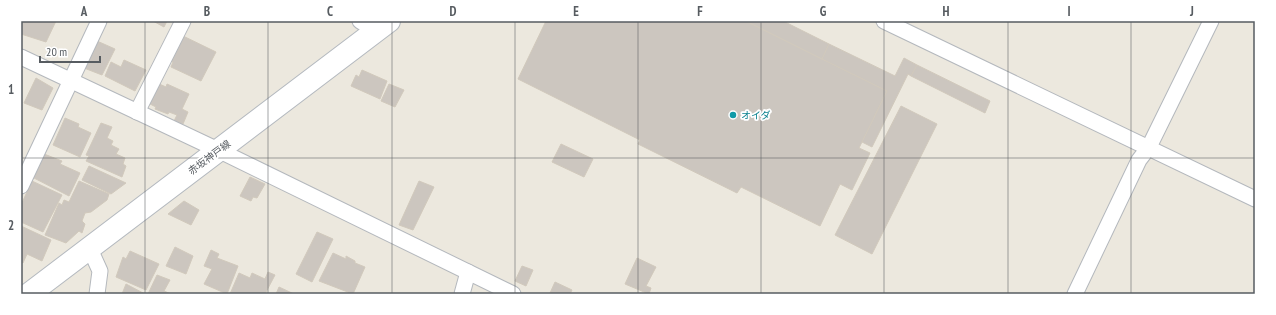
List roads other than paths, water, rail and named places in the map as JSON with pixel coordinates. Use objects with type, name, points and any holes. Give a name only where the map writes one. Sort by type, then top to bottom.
[{"type":"main road","name":"赤坂神戸線","points":[[29,294],[218,150],[375,24]]},
{"type":"street","points":[[21,186],[99,21]]},
{"type":"street","points":[[137,112],[182,21]]},
{"type":"street","points":[[884,21],[1255,199]]},
{"type":"street","points":[[1075,294],[1139,160],[1149,147],[1211,21]]},
{"type":"street","points":[[21,57],[218,150],[513,294]]},
{"type":"street","points":[[90,249],[100,271],[97,294]]},
{"type":"street","points":[[462,294],[468,272]]},
{"type":"place","name":"オイダ","points":[[733,115]]}]
